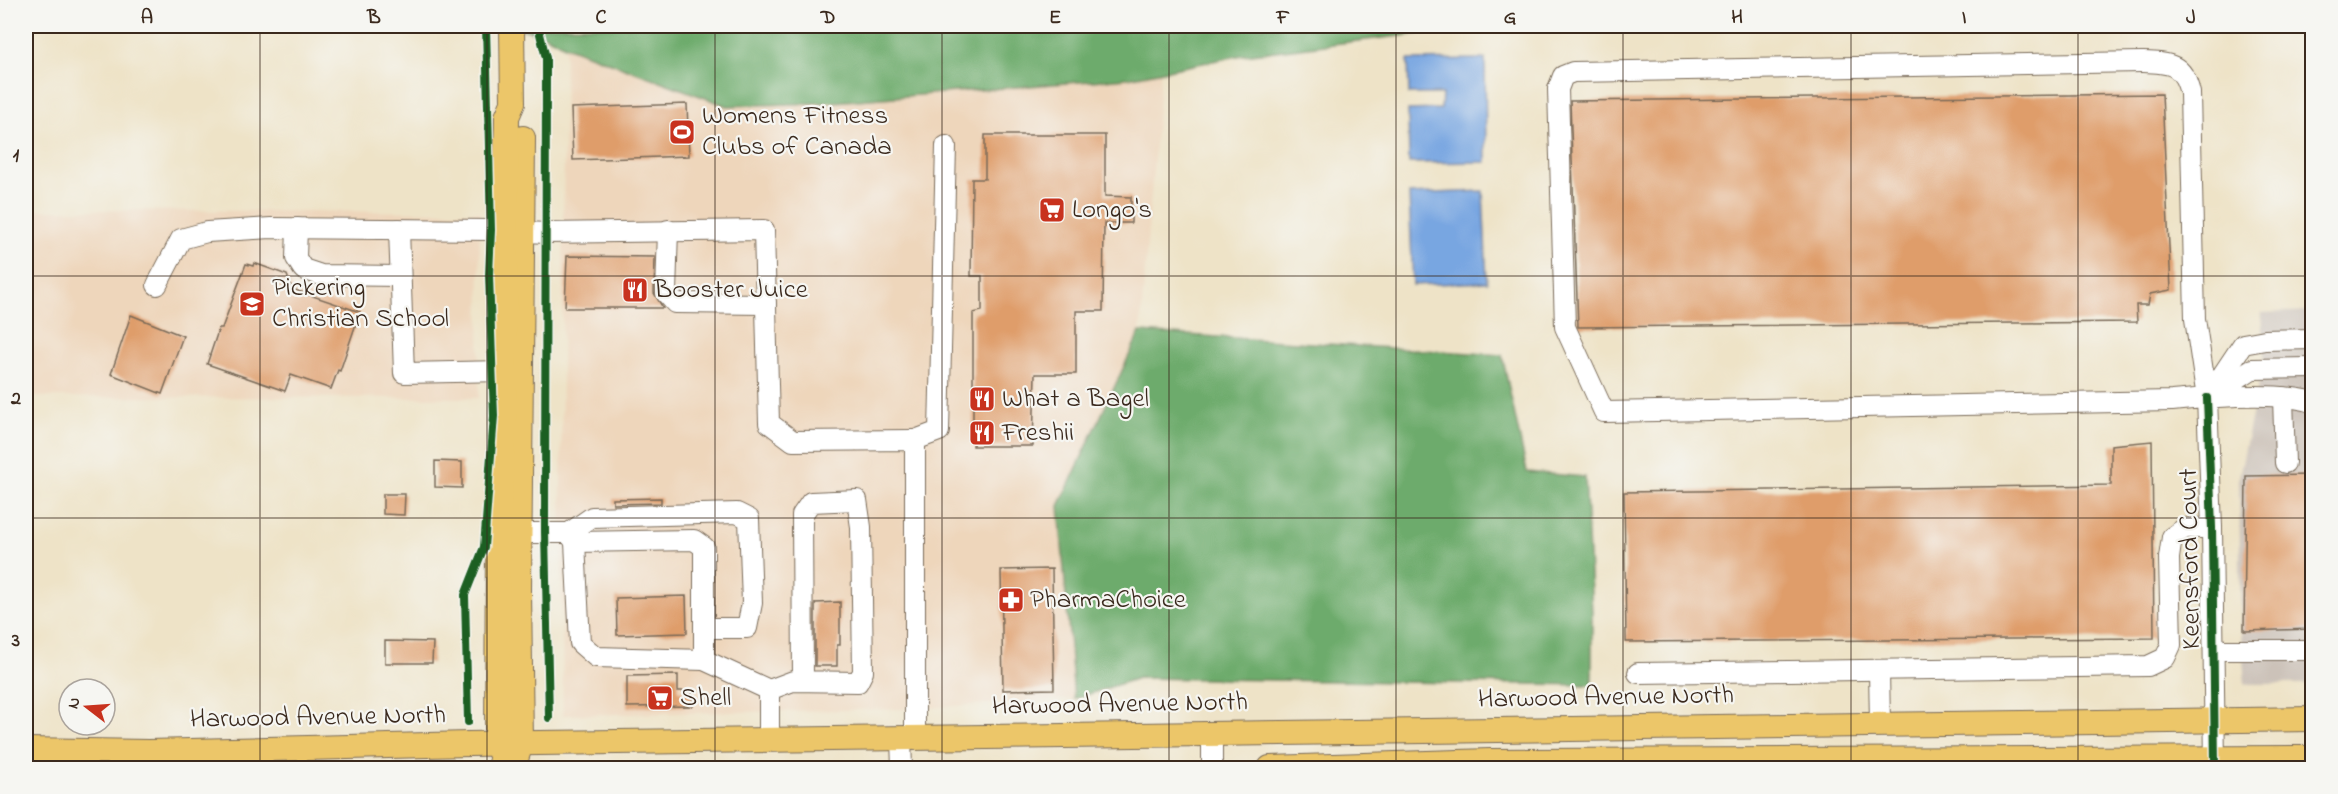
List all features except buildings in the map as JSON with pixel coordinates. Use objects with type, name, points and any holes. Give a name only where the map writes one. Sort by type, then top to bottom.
[{"type":"main road","points":[[512,26],[513,104],[507,117],[515,231],[521,532],[519,591],[521,744],[512,768]]},
{"type":"main road","points":[[505,768],[497,744],[498,534],[504,423],[504,371],[515,231]]},
{"type":"main road","name":"Harwood Avenue North","points":[[26,750],[148,752],[497,744],[2313,719]]},
{"type":"main road","points":[[1270,768],[1502,761],[2215,763],[2313,758]]},
{"type":"street","points":[[2208,398],[2195,319],[2190,93],[2186,76],[2169,63],[1573,72],[1563,76],[1558,89],[1564,327],[1604,412],[2172,401],[2208,398],[2283,397],[2313,402]]},
{"type":"street","points":[[157,285],[181,239],[207,232],[297,228],[545,233],[764,230],[769,423],[793,441],[915,440],[939,431],[946,146]]},
{"type":"street","points":[[297,228],[296,258],[303,269],[321,275],[400,276]]},
{"type":"street","points":[[399,229],[404,373],[504,371]]},
{"type":"street","points":[[668,230],[666,293],[672,301],[675,303],[766,304]]},
{"type":"street","points":[[2208,398],[2243,344],[2265,340],[2313,339]]},
{"type":"street","points":[[2208,398],[2252,369],[2313,368]]},
{"type":"street","points":[[2283,397],[2285,463]]},
{"type":"street","name":"Keensford Court","points":[[2208,398],[2216,720],[2215,763]]},
{"type":"street","points":[[902,768],[908,739],[915,440]]},
{"type":"street","points":[[704,628],[747,628],[752,603],[749,519],[737,513],[592,517],[572,538],[580,643],[596,657],[704,660],[769,690],[793,681],[858,682],[863,672],[861,527],[857,500],[811,501],[802,515],[803,681]]},
{"type":"street","points":[[1638,673],[2148,666],[2165,658],[2171,645],[2169,558],[2172,537],[2185,528],[2212,528]]},
{"type":"street","points":[[521,532],[572,538],[694,540],[704,547],[704,660]]},
{"type":"street","points":[[2214,650],[2313,650]]},
{"type":"street","points":[[1879,670],[1880,724]]},
{"type":"street","points":[[769,690],[769,740]]},
{"type":"street","points":[[1212,734],[1212,768]]},
{"type":"shaded area","points":[[565,46],[727,106],[1128,78],[1161,71],[1140,332],[1059,506],[1074,699],[905,709],[563,715],[561,484]]},
{"type":"shaded area","name":"Pickering Christian School","points":[[26,210],[480,212],[479,398],[26,397]]},
{"type":"shaded area","points":[[2312,311],[2312,684],[2245,684],[2241,634],[2239,477],[2264,358],[2261,313]]},
{"type":"green space","points":[[512,26],[1481,26],[1243,55],[1128,78],[821,103],[727,106],[565,46],[546,36]]},
{"type":"green space","points":[[1140,332],[1502,355],[1527,472],[1585,477],[1592,612],[1592,685],[1138,678],[1074,699],[1059,506]]},
{"type":"water","points":[[1485,59],[1486,162],[1409,163],[1408,110],[1441,109],[1442,94],[1409,94],[1408,60]]},
{"type":"water","points":[[1483,191],[1487,282],[1413,285],[1409,194]]},
{"type":"cycle path","points":[[468,722],[465,595],[484,547],[494,416],[489,275],[491,230],[486,26]]},
{"type":"cycle path","points":[[538,26],[546,58],[545,532],[549,718]]},
{"type":"cycle path","points":[[2207,398],[2212,528],[2215,768]]},
{"type":"place","name":"Womens Fitness Clubs of Canada","points":[[682,132]]},
{"type":"place","name":"Longo's","points":[[1052,210]]},
{"type":"place","name":"Booster Juice","points":[[635,290]]},
{"type":"place","name":"Pickering Christian School","points":[[252,304]]},
{"type":"place","name":"What a Bagel","points":[[982,399]]},
{"type":"place","name":"Freshii","points":[[982,433]]},
{"type":"place","name":"PharmaChoice","points":[[1011,600]]},
{"type":"place","name":"Shell","points":[[660,698]]}]
